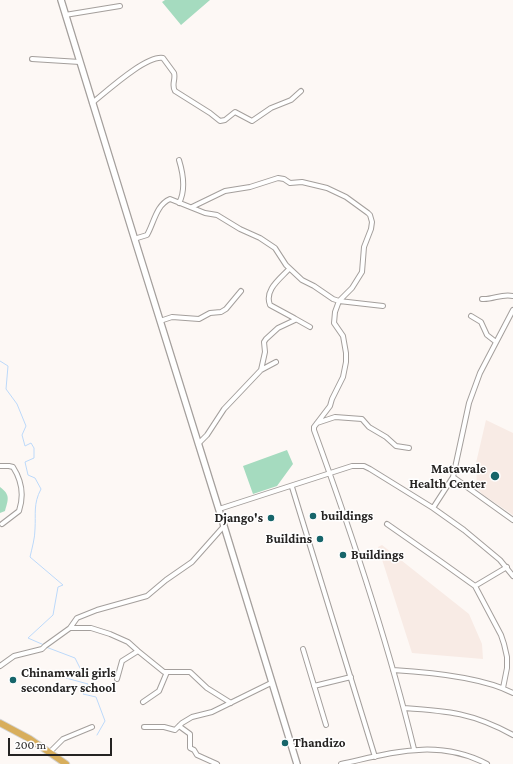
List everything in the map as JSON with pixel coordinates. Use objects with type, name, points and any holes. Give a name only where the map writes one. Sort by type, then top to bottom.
[{"type":"highway","points":[[0,723],[20,733],[66,764]]},
{"type":"main road","points":[[61,0],[134,240],[255,623],[271,683],[297,764]]},
{"type":"street","points":[[65,15],[120,6]]},
{"type":"street","points":[[92,103],[116,82],[148,61],[158,58],[163,58],[174,73],[175,76],[173,87],[175,91],[220,121],[225,120],[235,112],[252,121],[271,108],[291,100],[302,91]]},
{"type":"street","points":[[32,59],[80,62]]},
{"type":"street","points":[[179,160],[183,174],[183,196],[179,203]]},
{"type":"street","points":[[192,207],[225,191],[255,185],[278,178],[284,179],[290,184],[302,182],[327,188],[346,197],[370,215],[372,222],[364,247],[362,272],[352,288],[339,301],[335,312],[334,323],[343,336],[346,353],[346,362],[341,383],[332,399],[330,406],[316,423],[314,430],[330,473],[393,670],[414,749]]},
{"type":"street","points":[[134,240],[147,234],[154,218],[167,200],[170,199],[205,213],[217,215],[229,223],[260,238],[275,248],[289,268],[302,280],[333,299],[383,306]]},
{"type":"street","points":[[289,268],[270,290],[269,303],[270,305],[310,327]]},
{"type":"street","points":[[160,321],[176,317],[199,319],[210,313],[221,312],[226,309],[242,291]]},
{"type":"street","points":[[482,299],[507,294],[513,296]]},
{"type":"street","points":[[433,508],[453,477],[469,403],[480,373],[513,310]]},
{"type":"street","points":[[471,316],[481,322],[487,335],[496,342]]},
{"type":"street","points":[[261,370],[265,352],[264,342],[278,328],[294,321],[294,318]]},
{"type":"street","points":[[198,444],[207,435],[224,409],[261,370],[276,362]]},
{"type":"street","points":[[316,423],[335,418],[362,419],[369,427],[386,437],[396,446],[409,448]]},
{"type":"street","points":[[0,466],[13,467],[22,492],[19,511],[2,524]]},
{"type":"street","points":[[219,510],[352,466],[364,466],[433,508],[500,560],[513,576]]},
{"type":"street","points":[[453,477],[513,520]]},
{"type":"street","points":[[292,486],[375,757]]},
{"type":"street","points":[[387,524],[475,586],[501,635],[504,644],[507,657],[507,668],[503,688]]},
{"type":"street","points":[[0,666],[14,656],[42,649],[70,628],[77,618],[97,610],[147,596],[166,580],[192,562],[224,526]]},
{"type":"street","points":[[475,586],[507,568]]},
{"type":"street","points":[[70,628],[91,628],[128,642],[162,671],[190,672],[207,688],[231,703]]},
{"type":"street","points":[[303,649],[326,725]]},
{"type":"street","points":[[117,679],[122,661],[138,651]]},
{"type":"street","points":[[393,670],[433,673],[463,678],[503,688],[513,693]]},
{"type":"street","points":[[143,702],[160,691],[167,672]]},
{"type":"street","points":[[314,686],[351,677]]},
{"type":"street","points":[[144,727],[164,727],[175,730],[182,723],[192,717],[212,712],[271,683]]},
{"type":"street","points":[[404,708],[436,710],[461,714],[489,722],[513,735]]},
{"type":"street","points":[[179,726],[190,734],[190,748],[194,750],[197,755],[217,764]]},
{"type":"street","points":[[50,752],[63,738],[92,727]]},
{"type":"street","points":[[341,764],[414,749],[434,749],[477,759],[487,764]]},
{"type":"street","points":[[475,764],[477,759]]},
{"type":"shaded area","name":"Matawale Health Center","points":[[486,420],[513,433],[513,515],[482,494],[477,488],[476,463]]},
{"type":"shaded area","points":[[382,545],[469,614],[482,644],[483,659],[412,653],[378,547]]},
{"type":"green space","points":[[165,0],[210,0],[181,25],[162,2]]},
{"type":"green space","points":[[287,450],[293,464],[277,486],[253,494],[243,466]]},
{"type":"green space","points":[[0,487],[6,493],[8,498],[5,511],[0,513]]},
{"type":"waterway","points":[[0,361],[8,366],[6,389],[17,404],[26,426],[22,435],[25,446],[31,443],[34,448],[34,458],[25,462],[28,475],[35,478],[41,489],[38,494],[36,504],[34,536],[30,557],[63,585],[58,587],[53,615],[28,638],[44,645]]},
{"type":"waterway","points":[[46,647],[75,658],[82,672],[66,672],[66,678],[88,684],[83,694],[96,697],[105,721],[97,735]]},
{"type":"place","name":"Matawale Health Center","points":[[495,476]]},
{"type":"place","name":"buildings","points":[[313,516]]},
{"type":"place","name":"Django's","points":[[271,518]]},
{"type":"place","name":"Buildins","points":[[320,539]]},
{"type":"place","name":"Buildings","points":[[343,555]]},
{"type":"place","name":"Chinamwali girls secondary school","points":[[13,680]]},
{"type":"place","name":"Thandizo","points":[[285,743]]}]
